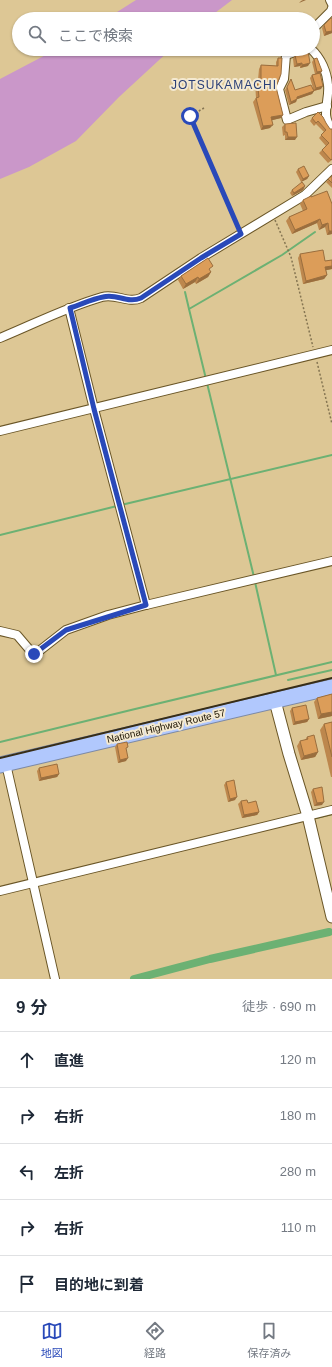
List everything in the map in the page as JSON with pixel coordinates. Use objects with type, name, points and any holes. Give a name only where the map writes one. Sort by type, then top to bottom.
[{"type":"highway","name":"National Highway Route 57","points":[[3,765],[332,687]]},
{"type":"street","points":[[330,0],[332,4]]},
{"type":"street","points":[[320,22],[332,8]]},
{"type":"street","points":[[286,56],[284,79],[279,89],[287,120],[306,112],[327,106]]},
{"type":"street","points":[[318,56],[326,74],[329,87],[327,121],[332,128]]},
{"type":"street","points":[[0,338],[70,308],[103,297],[113,296],[134,301],[141,298],[201,258],[304,195],[332,169]]},
{"type":"street","points":[[70,308],[94,409],[146,605]]},
{"type":"street","points":[[0,432],[332,350]]},
{"type":"street","points":[[0,631],[17,635],[34,654],[66,630],[146,605],[332,561]]},
{"type":"street","points":[[275,701],[308,816],[332,918]]},
{"type":"street","points":[[3,765],[55,979]]},
{"type":"street","points":[[0,891],[332,810]]},
{"type":"path","points":[[204,108],[190,116],[241,234]]},
{"type":"path","points":[[273,215],[291,257],[332,424]]},
{"type":"shaded area","points":[[136,0],[232,0],[216,12],[117,12]]},
{"type":"shaded area","points":[[44,56],[163,56],[119,97],[76,141],[29,167],[0,179],[0,79]]},
{"type":"building","points":[[331,18],[332,31],[326,32],[324,25]]},
{"type":"building","points":[[295,56],[309,56],[310,63],[302,65],[302,63],[297,64]]},
{"type":"building","points":[[278,58],[282,58],[281,74],[276,87],[283,115],[271,117],[273,125],[263,126],[256,98],[259,97],[257,80],[261,80],[261,65],[278,66]]},
{"type":"building","points":[[317,58],[322,71],[317,72],[314,59]]},
{"type":"building","points":[[320,73],[323,86],[316,88],[312,75]]},
{"type":"building","points":[[291,79],[295,90],[311,85],[314,91],[297,97],[297,99],[291,102],[287,87]]},
{"type":"building","points":[[318,112],[323,117],[330,129],[332,129],[331,160],[322,150],[329,143],[321,135],[326,130],[318,121],[316,123],[312,118]]},
{"type":"building","points":[[296,123],[297,137],[288,137],[287,132],[285,132],[285,124]]},
{"type":"building","points":[[304,166],[309,176],[303,179],[298,169]]},
{"type":"building","points":[[332,176],[332,183],[328,179]]},
{"type":"building","points":[[302,182],[305,186],[294,193],[292,190]]},
{"type":"building","points":[[327,191],[332,204],[332,231],[329,231],[328,223],[322,225],[320,219],[295,230],[289,217],[307,209],[303,200]]},
{"type":"building","points":[[323,250],[325,261],[332,260],[332,266],[325,267],[327,275],[306,281],[300,254]]},
{"type":"building","points":[[208,258],[213,266],[209,269],[211,272],[186,284],[181,276]]},
{"type":"building","points":[[332,694],[332,712],[321,714],[317,698]]},
{"type":"building","points":[[306,705],[309,719],[295,722],[292,708]]},
{"type":"building","points":[[332,722],[332,757],[324,724]]},
{"type":"building","points":[[314,735],[318,752],[304,756],[300,741],[308,739],[307,737]]},
{"type":"building","points":[[127,742],[128,747],[126,748],[128,758],[120,760],[117,744]]},
{"type":"building","points":[[57,764],[59,774],[41,778],[39,768]]},
{"type":"building","points":[[234,780],[237,797],[230,799],[226,782]]},
{"type":"building","points":[[322,787],[324,802],[317,803],[313,789]]},
{"type":"building","points":[[247,800],[248,803],[256,801],[259,812],[244,815],[241,801]]},
{"type":"waterway","points":[[206,379],[189,309],[282,255],[315,232]]},
{"type":"waterway","points":[[185,292],[189,309]]},
{"type":"waterway","points":[[207,383],[254,577]]},
{"type":"waterway","points":[[121,505],[332,455]]},
{"type":"waterway","points":[[0,535],[117,506]]},
{"type":"waterway","points":[[255,582],[276,675]]},
{"type":"waterway","points":[[0,742],[332,662]]},
{"type":"waterway","points":[[288,680],[332,670]]},
{"type":"waterway","points":[[316,818],[332,814]]},
{"type":"waterway","points":[[134,979],[210,959],[329,932]]},
{"type":"railway","points":[[0,758],[332,678]]},
{"type":"district","name":"JOTSUKAMACHI","points":[[224,85]]},
{"type":"route","points":[[34,654],[66,630],[108,615],[146,605],[94,409],[70,308],[103,297],[113,296],[134,301],[141,298],[201,258],[241,234],[195,131],[190,116]]}]
